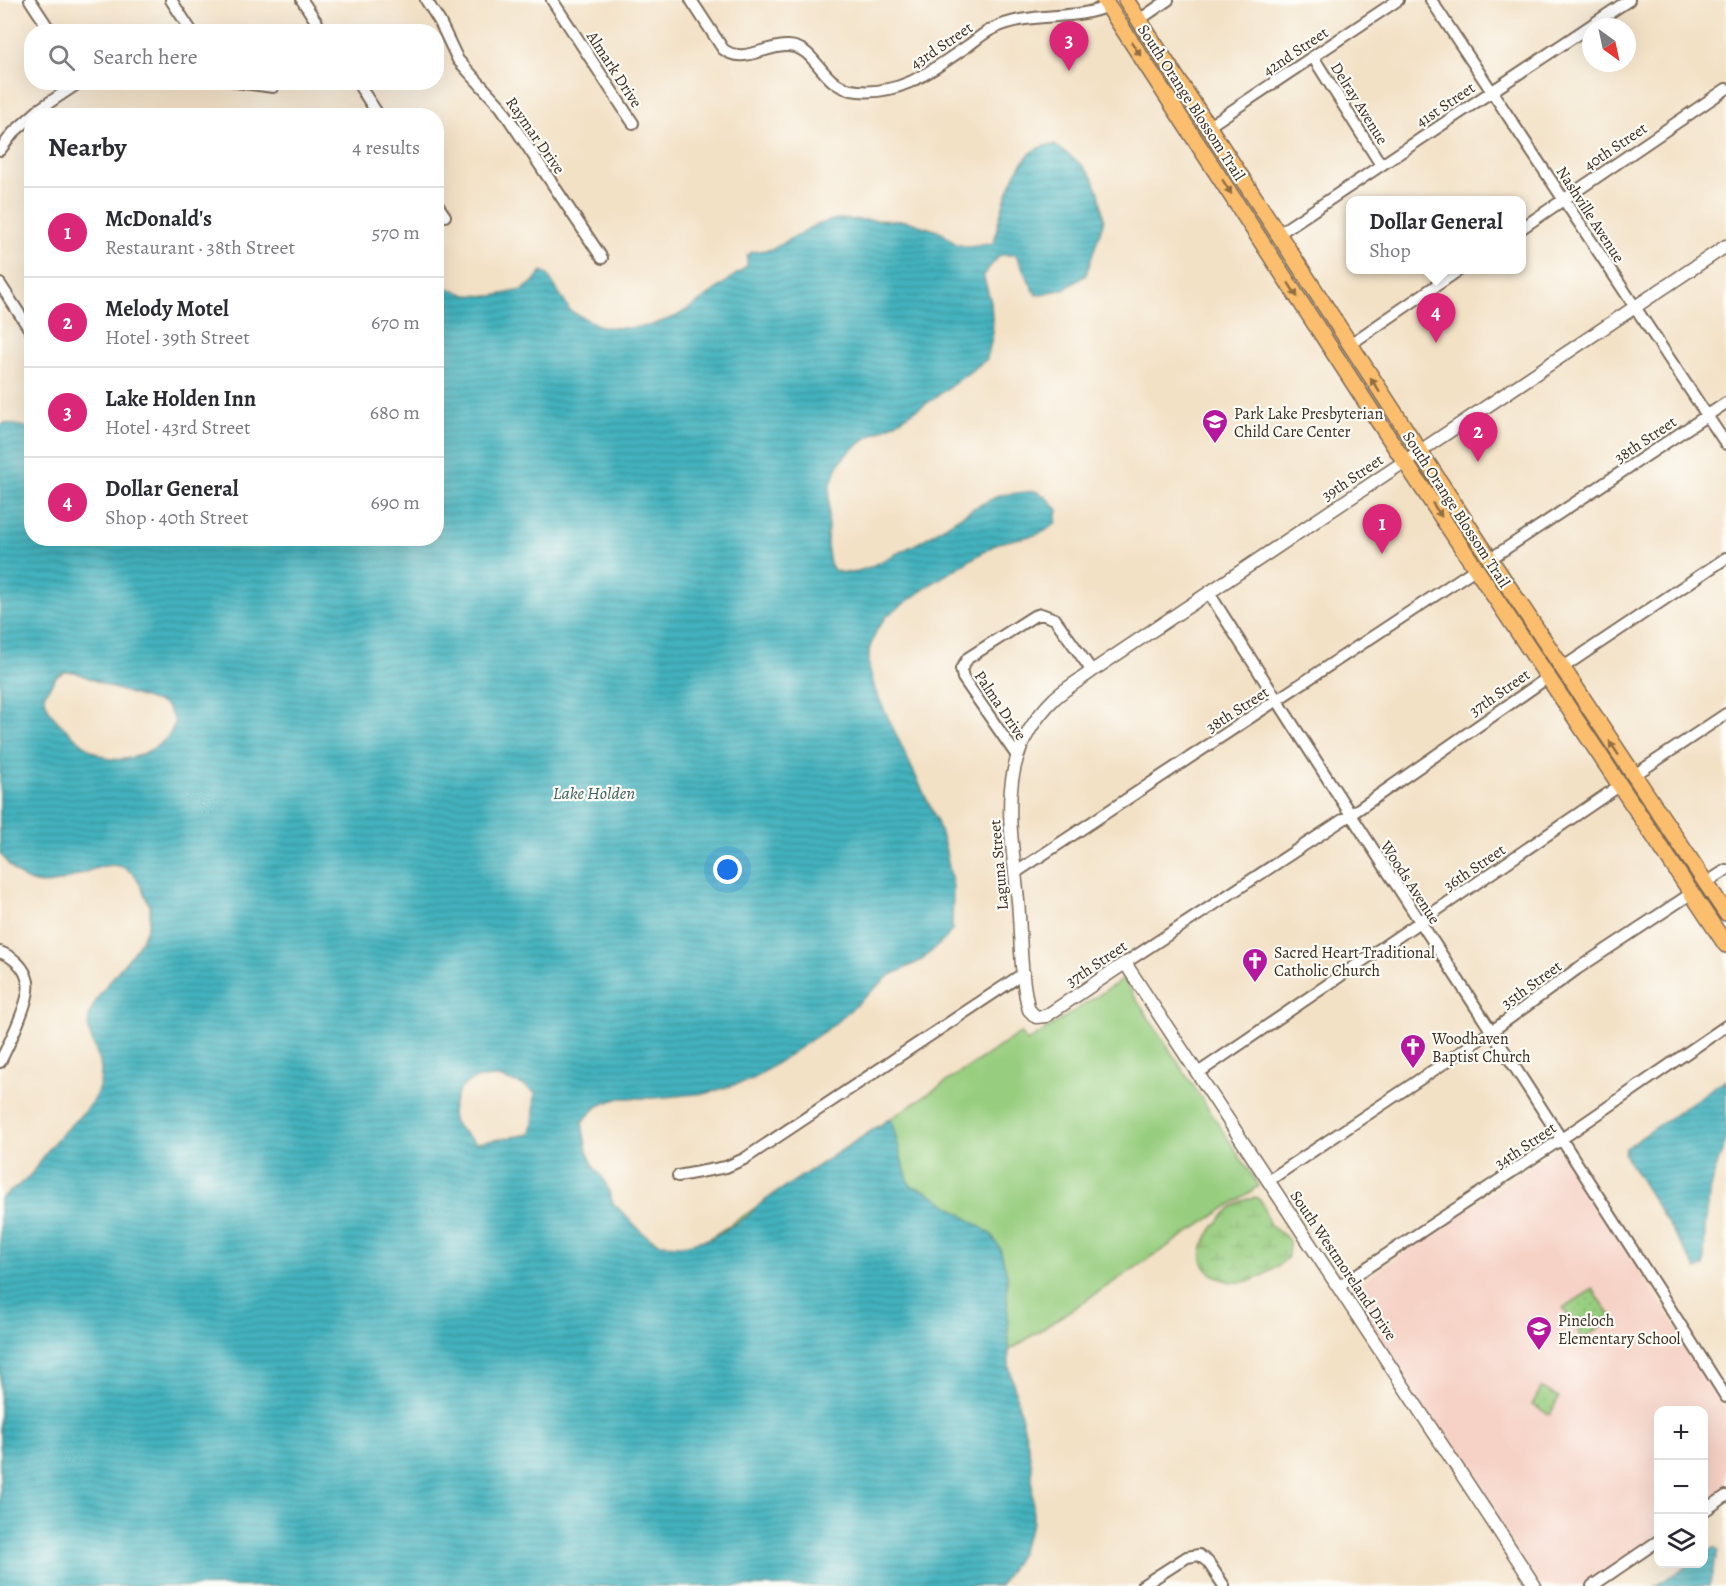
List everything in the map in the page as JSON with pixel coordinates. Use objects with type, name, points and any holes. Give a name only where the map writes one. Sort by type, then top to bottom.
[{"type":"main road","name":"South Orange Blossom Trail","points":[[1126,0],[1419,452],[1726,913]]},
{"type":"main road","name":"South Orange Blossom Trail","points":[[1106,3],[1475,569],[1726,945]]},
{"type":"main road","points":[[1249,222],[1261,231],[1278,234]]},
{"type":"main road","points":[[1632,805],[1651,819],[1684,866],[1706,883]]},
{"type":"main road","points":[[1692,893],[1712,906],[1726,927]]},
{"type":"street","points":[[30,0],[46,24]]},
{"type":"street","points":[[171,0],[187,24]]},
{"type":"street","points":[[302,0],[318,24]]},
{"type":"street","name":"Raymar Drive","points":[[426,0],[441,24]]},
{"type":"street","name":"Almark Drive","points":[[552,0],[633,123]]},
{"type":"street","name":"43rd Street","points":[[691,0],[729,55],[736,57],[770,48],[795,47],[802,49],[813,58],[826,76],[843,89],[878,91],[904,86],[923,76],[991,30],[1014,21],[1033,16],[1084,14],[1106,3]]},
{"type":"street","points":[[1139,20],[1168,0]]},
{"type":"street","name":"42nd Street","points":[[1209,126],[1398,0]]},
{"type":"street","name":"Nashville Avenue","points":[[1431,0],[1726,444]]},
{"type":"street","name":"41st Street","points":[[1278,234],[1492,91],[1615,4],[1629,0]]},
{"type":"street","name":"Raymar Drive","points":[[444,30],[458,60],[501,107],[602,258]]},
{"type":"street","name":"Delray Avenue","points":[[1313,57],[1381,165]]},
{"type":"street","name":"40th Street","points":[[1526,225],[1726,89]]},
{"type":"street","points":[[41,108],[68,90]]},
{"type":"street","points":[[362,90],[374,108]]},
{"type":"street","points":[[0,150],[24,124]]},
{"type":"street","name":"39th Street","points":[[1017,756],[1028,733],[1056,697],[1092,671],[1726,246]]},
{"type":"street","points":[[1349,345],[1453,274]]},
{"type":"street","points":[[0,284],[24,321]]},
{"type":"street","name":"38th Street","points":[[1490,559],[1726,402]]},
{"type":"street","points":[[1562,668],[1726,558]]},
{"type":"street","name":"38th Street","points":[[1015,873],[1475,569]]},
{"type":"street","name":"Woods Avenue","points":[[1209,593],[1419,923],[1492,1031],[1726,1397]]},
{"type":"street","name":"Palma Drive","points":[[1017,756],[963,678],[961,669],[968,658],[1034,616],[1041,614],[1055,619],[1092,671]]},
{"type":"street","name":"37th Street","points":[[1024,973],[1029,1010],[1036,1017],[1054,1012],[1350,815],[1547,678]]},
{"type":"street","points":[[1633,776],[1726,714]]},
{"type":"street","name":"Laguna Street","points":[[1017,756],[1010,781],[1010,818],[1024,973]]},
{"type":"street","name":"36th Street","points":[[1198,1073],[1619,786]]},
{"type":"street","points":[[1706,883],[1726,870]]},
{"type":"street","name":"35th Street","points":[[1268,1181],[1692,893]]},
{"type":"street","points":[[0,952],[15,960],[25,971],[29,984],[21,1015],[0,1062]]},
{"type":"street","name":"South Westmoreland Drive","points":[[1125,963],[1535,1586]]},
{"type":"street","points":[[678,1176],[726,1167],[744,1159],[1024,973]]},
{"type":"street","name":"34th Street","points":[[1339,1286],[1560,1140],[1726,1026]]},
{"type":"street","points":[[1708,1508],[1726,1496]]},
{"type":"street","points":[[1592,1586],[1654,1544]]},
{"type":"street","points":[[1142,1586],[1187,1557],[1199,1555],[1208,1562],[1224,1586]]},
{"type":"shaded area","name":"Pineloch Elementary School","points":[[1554,1150],[1562,1151],[1726,1405],[1726,1492],[1708,1504],[1708,1406],[1654,1406],[1654,1540],[1586,1586],[1540,1586],[1352,1300],[1353,1290]]},
{"type":"green space","points":[[1123,979],[1259,1186],[836,1465],[693,1249],[1020,1033],[1027,1042]]},
{"type":"green space","points":[[1255,1197],[1262,1202],[1271,1226],[1288,1239],[1288,1257],[1272,1270],[1255,1279],[1245,1282],[1226,1281],[1213,1275],[1205,1267],[1202,1257],[1203,1247],[1212,1229],[1227,1212],[1242,1201]]},
{"type":"green space","points":[[1593,1289],[1613,1319],[1583,1339],[1563,1308]]},
{"type":"green space","points":[[1541,1388],[1559,1397],[1550,1415],[1532,1405]]},
{"type":"water","name":"Lake Holden","points":[[1046,145],[1055,145],[1082,165],[1092,177],[1099,192],[1104,220],[1086,275],[1065,289],[1036,295],[1016,255],[1000,255],[983,275],[991,302],[993,333],[987,359],[932,400],[870,436],[850,451],[840,462],[830,485],[827,545],[830,564],[834,570],[840,572],[852,573],[870,567],[920,542],[974,508],[1000,495],[1035,491],[1045,496],[1058,510],[1056,523],[1045,531],[998,543],[931,584],[887,616],[877,629],[869,650],[869,666],[875,690],[937,821],[945,847],[953,887],[952,930],[922,960],[889,976],[832,1026],[753,1079],[708,1093],[654,1098],[619,1098],[598,1106],[582,1122],[587,1151],[594,1167],[605,1181],[613,1203],[644,1234],[660,1244],[683,1245],[712,1238],[748,1216],[774,1194],[891,1118],[910,1185],[928,1192],[991,1234],[1000,1248],[1007,1274],[1009,1366],[1032,1467],[1033,1522],[1019,1555],[1000,1586],[0,1586],[0,1199],[32,1173],[63,1132],[86,1110],[97,1092],[101,1070],[90,1036],[88,1022],[90,1014],[104,989],[143,937],[149,923],[150,909],[136,878],[121,866],[108,866],[53,883],[39,884],[17,874],[0,853],[0,426],[5,423],[24,427],[24,546],[444,546],[444,287],[467,295],[492,296],[522,290],[532,283],[542,271],[548,275],[570,311],[602,327],[649,326],[677,316],[699,302],[747,266],[747,256],[752,252],[773,249],[813,226],[837,219],[907,221],[941,232],[956,244],[969,247],[994,243],[999,219],[1015,175],[1031,153]],"holes":[[[65,672],[75,672],[113,688],[163,704],[168,708],[175,722],[167,738],[152,749],[128,759],[107,758],[89,749],[53,716],[44,695],[57,676]],[[498,1077],[523,1085],[535,1093],[533,1125],[530,1134],[476,1143],[454,1122],[452,1114],[454,1102],[466,1083],[477,1079]]]},
{"type":"water","points":[[1726,1079],[1726,1140],[1711,1184],[1705,1227],[1704,1266],[1697,1270],[1624,1154],[1626,1148]]},
{"type":"water","points":[[1714,1548],[1718,1551],[1709,1586],[1655,1586],[1684,1568],[1708,1568],[1708,1552]]},
{"type":"place","name":"Lake Holden Inn","points":[[1069,71]]},
{"type":"place","name":"Dollar General","points":[[1436,343]]},
{"type":"place","name":"Park Lake Presbyterian Child Care Center","points":[[1215,445]]},
{"type":"place","name":"Melody Motel","points":[[1478,462]]},
{"type":"place","name":"McDonald's","points":[[1382,554]]},
{"type":"place","name":"Sacred Heart Traditional Catholic Church","points":[[1255,984]]},
{"type":"place","name":"Woodhaven Baptist Church","points":[[1413,1070]]},
{"type":"place","name":"Pineloch Elementary School","points":[[1539,1352]]}]
